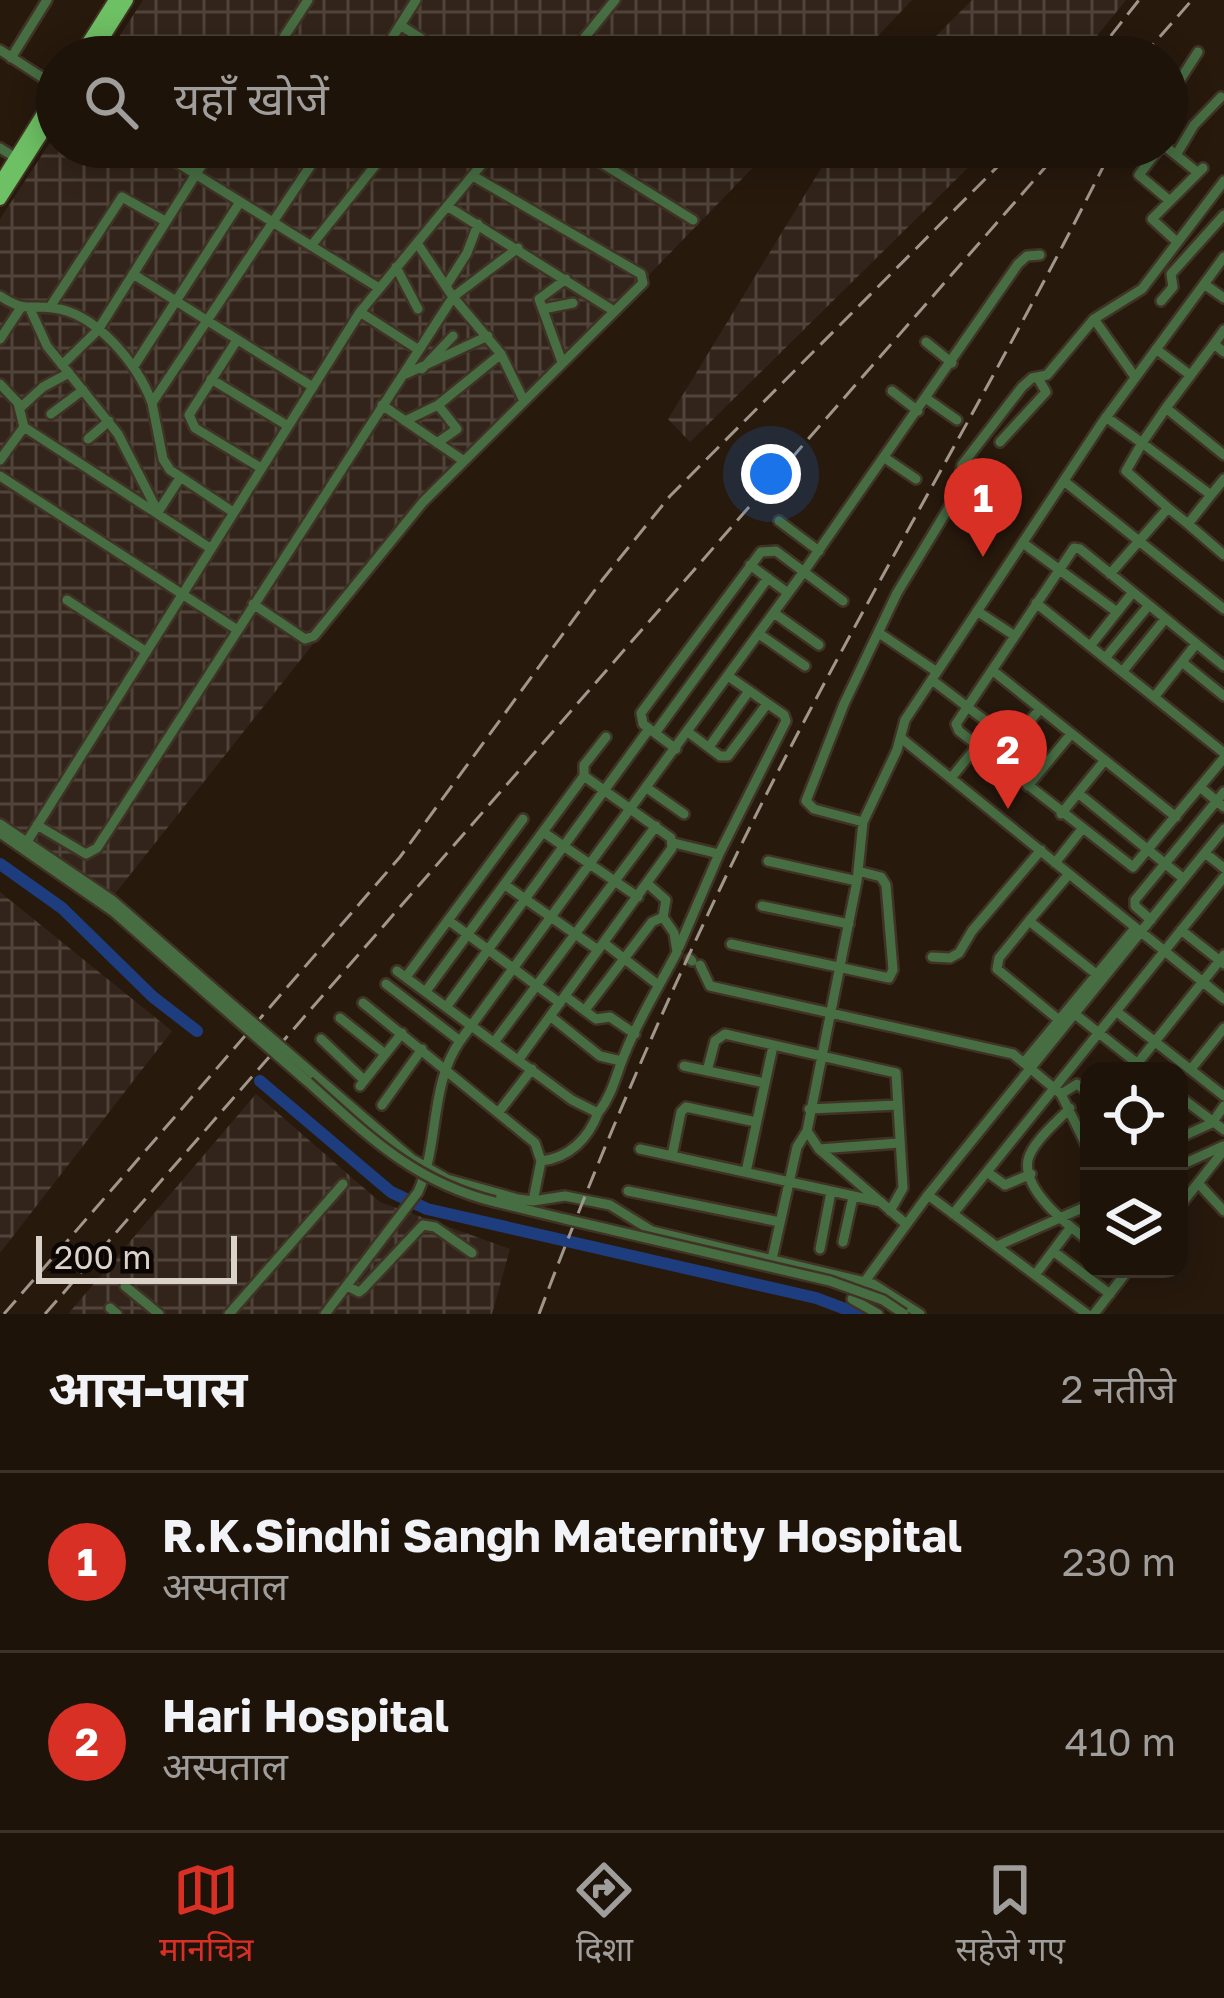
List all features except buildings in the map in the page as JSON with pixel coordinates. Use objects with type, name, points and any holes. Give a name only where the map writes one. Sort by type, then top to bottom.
[{"type":"main road","points":[[95,36],[121,1]]},
{"type":"main road","points":[[102,36],[121,1]]},
{"type":"main road","points":[[0,183],[36,124]]},
{"type":"main road","points":[[0,199],[36,143]]},
{"type":"street","points":[[11,58],[47,0]]},
{"type":"street","points":[[285,36],[308,0]]},
{"type":"street","points":[[393,36],[416,0]]},
{"type":"street","points":[[586,36],[615,0]]},
{"type":"street","points":[[400,25],[417,36]]},
{"type":"street","points":[[0,50],[36,75]]},
{"type":"street","points":[[1188,67],[1198,52]]},
{"type":"street","points":[[1188,131],[1221,97]]},
{"type":"street","points":[[0,148],[16,158]]},
{"type":"street","points":[[1177,242],[1152,219],[1200,170],[1188,162]]},
{"type":"street","points":[[186,168],[379,288]]},
{"type":"street","points":[[20,408],[66,369],[98,330],[200,168]]},
{"type":"street","points":[[152,403],[309,168]]},
{"type":"street","points":[[311,246],[373,168]]},
{"type":"street","points":[[25,844],[360,312],[479,168]]},
{"type":"street","points":[[610,168],[693,220]]},
{"type":"street","points":[[1148,168],[1139,176],[1171,201]]},
{"type":"street","points":[[253,604],[305,639],[314,637],[400,527],[643,283],[641,274],[473,176]]},
{"type":"street","points":[[863,822],[814,809],[806,801],[841,712],[902,584],[957,494],[962,465],[1028,380],[1051,371],[1094,319],[1138,293],[1224,181]]},
{"type":"street","points":[[50,308],[118,200],[128,197],[165,221]]},
{"type":"street","points":[[134,366],[240,202]]},
{"type":"street","points":[[448,206],[614,311]]},
{"type":"street","points":[[1161,301],[1173,287],[1172,274],[1224,215]]},
{"type":"street","points":[[446,286],[478,224]]},
{"type":"street","points":[[417,243],[501,354],[524,401]]},
{"type":"street","points":[[37,825],[79,851],[92,853],[454,297],[518,248]]},
{"type":"street","points":[[325,1314],[413,1202],[427,1168],[444,1070],[460,1041],[819,551],[1018,264],[1027,256],[1040,255]]},
{"type":"street","points":[[772,1259],[797,1148],[807,1131],[858,876],[863,822],[902,738],[904,721],[1106,417],[1224,257]]},
{"type":"street","points":[[397,267],[418,309]]},
{"type":"street","points":[[133,274],[313,387]]},
{"type":"street","points":[[562,362],[541,295],[566,279]]},
{"type":"street","points":[[1204,284],[1224,298]]},
{"type":"street","points":[[0,296],[25,310],[47,346],[109,421],[158,512]]},
{"type":"street","points":[[543,309],[573,303]]},
{"type":"street","points":[[0,339],[25,310],[50,308],[113,341],[134,366],[152,403],[164,459],[180,478],[233,512]]},
{"type":"street","points":[[360,312],[419,350]]},
{"type":"street","points":[[1094,319],[1136,377]]},
{"type":"street","points":[[1222,550],[1126,471],[1224,330]]},
{"type":"street","points":[[422,369],[453,336]]},
{"type":"street","points":[[403,374],[488,336]]},
{"type":"street","points":[[237,340],[191,407],[191,423],[261,468]]},
{"type":"street","points":[[926,342],[952,363]]},
{"type":"street","points":[[1214,344],[1224,352]]},
{"type":"street","points":[[1156,349],[1190,375]]},
{"type":"street","points":[[405,421],[437,405],[501,354]]},
{"type":"street","points":[[1000,442],[1046,392],[1038,378]]},
{"type":"street","points":[[211,379],[288,427]]},
{"type":"street","points":[[0,384],[20,408],[24,427],[210,548]]},
{"type":"street","points":[[51,414],[82,390]]},
{"type":"street","points":[[892,391],[918,411]]},
{"type":"street","points":[[927,399],[957,420]]},
{"type":"street","points":[[382,405],[464,461]]},
{"type":"street","points":[[437,405],[457,429],[437,443]]},
{"type":"street","points":[[1166,408],[1224,455]]},
{"type":"street","points":[[1106,417],[1211,495]]},
{"type":"street","points":[[88,440],[109,421]]},
{"type":"street","points":[[0,460],[24,427]]},
{"type":"street","points":[[885,458],[916,479]]},
{"type":"street","points":[[0,476],[236,629]]},
{"type":"street","points":[[158,512],[180,478]]},
{"type":"street","points":[[1188,524],[1224,478]]},
{"type":"street","points":[[1064,482],[1224,609]]},
{"type":"street","points":[[1111,574],[1168,508]]},
{"type":"street","points":[[779,521],[819,551]]},
{"type":"street","points":[[1023,543],[1117,612]]},
{"type":"street","points":[[676,748],[640,721],[641,713],[761,552],[771,548],[843,601]]},
{"type":"street","points":[[1036,603],[1224,755],[1133,867],[957,728],[968,706],[1059,568],[1077,548],[1222,661]]},
{"type":"street","points":[[750,565],[788,593]]},
{"type":"street","points":[[447,1006],[768,578]]},
{"type":"street","points":[[1091,645],[1132,592]]},
{"type":"street","points":[[67,600],[146,651]]},
{"type":"street","points":[[1106,657],[1148,605]]},
{"type":"street","points":[[977,611],[1015,636]]},
{"type":"street","points":[[774,613],[819,645]]},
{"type":"street","points":[[1123,671],[1165,619]]},
{"type":"street","points":[[879,633],[1012,741]]},
{"type":"street","points":[[759,634],[806,666]]},
{"type":"street","points":[[1154,696],[1196,644]]},
{"type":"street","points":[[1182,662],[1224,696]]},
{"type":"street","points":[[992,670],[1176,817]]},
{"type":"street","points":[[541,1161],[558,1159],[593,1126],[656,984],[688,958],[718,854],[786,721],[728,676]]},
{"type":"street","points":[[709,747],[749,691]]},
{"type":"street","points":[[688,732],[728,756],[767,704]]},
{"type":"street","points":[[996,760],[1040,709]]},
{"type":"street","points":[[1028,786],[1071,734]]},
{"type":"street","points":[[426,991],[584,776],[584,765],[606,737]]},
{"type":"street","points":[[902,738],[1224,999]]},
{"type":"street","points":[[951,778],[978,745]]},
{"type":"street","points":[[1061,814],[1105,760]]},
{"type":"street","points":[[584,776],[674,843],[718,854]]},
{"type":"street","points":[[1151,920],[1135,906],[1135,900],[1222,800],[1199,787]]},
{"type":"street","points":[[647,788],[684,814]]},
{"type":"street","points":[[1078,793],[1184,879]]},
{"type":"street","points":[[523,818],[402,974],[572,1100],[598,1113]]},
{"type":"street","points":[[495,1042],[656,826]]},
{"type":"street","points":[[0,828],[115,912],[427,1168],[466,1186],[533,1202],[565,1196],[610,1205],[652,1231],[884,1288],[920,1314]]},
{"type":"street","points":[[1055,863],[1082,829]]},
{"type":"street","points":[[878,1314],[852,1299],[863,1281],[1029,1065],[1224,829]]},
{"type":"street","points":[[543,832],[638,897]]},
{"type":"street","points":[[518,1059],[674,843]]},
{"type":"street","points":[[932,957],[950,958],[959,953],[1041,850]]},
{"type":"street","points":[[953,1214],[1213,891],[1224,873],[1205,853]]},
{"type":"street","points":[[731,944],[885,979],[892,975],[886,885],[880,877],[768,861]]},
{"type":"street","points":[[1064,1023],[997,969],[999,958],[1069,874]]},
{"type":"street","points":[[648,884],[666,900],[663,917],[710,986],[992,1047],[1029,1065],[1057,1090],[1080,1131]]},
{"type":"street","points":[[505,885],[575,934],[623,958],[656,984]]},
{"type":"street","points":[[1213,891],[1224,901]]},
{"type":"street","points":[[762,906],[849,924]]},
{"type":"street","points":[[584,1010],[652,922],[663,917]]},
{"type":"street","points":[[448,920],[537,986],[599,1020],[610,1017],[634,1034]]},
{"type":"street","points":[[1029,921],[1100,977]]},
{"type":"street","points":[[1144,1062],[1155,1041],[1222,960],[1181,930]]},
{"type":"street","points":[[1064,1023],[1076,1015],[1100,977]]},
{"type":"street","points":[[386,984],[460,1041]]},
{"type":"street","points":[[363,1003],[535,1143],[541,1161],[533,1202]]},
{"type":"street","points":[[1116,1011],[1224,1096]]},
{"type":"street","points":[[1076,1015],[1136,1062]]},
{"type":"street","points":[[550,1016],[599,1056],[622,1061]]},
{"type":"street","points":[[340,1018],[386,1054]]},
{"type":"street","points":[[1191,1069],[1224,1028]]},
{"type":"street","points":[[321,1039],[362,1083],[402,1034]]},
{"type":"street","points":[[707,1071],[721,1035],[892,1070],[898,1076],[903,1189],[886,1207]]},
{"type":"street","points":[[746,1172],[773,1046]]},
{"type":"street","points":[[382,1105],[422,1049]]},
{"type":"street","points":[[280,1052],[399,1161],[447,1189],[830,1281],[883,1300],[904,1314]]},
{"type":"street","points":[[684,1066],[765,1083]]},
{"type":"street","points":[[498,1113],[532,1069]]},
{"type":"street","points":[[1057,1090],[1080,1086]]},
{"type":"street","points":[[1188,1104],[1224,1130]]},
{"type":"street","points":[[809,1109],[898,1105]]},
{"type":"street","points":[[1188,1134],[1212,1123],[1224,1106]]},
{"type":"street","points":[[672,1156],[686,1107],[756,1122]]},
{"type":"street","points":[[1188,1109],[1192,1107]]},
{"type":"street","points":[[1070,1108],[1028,1160],[1047,1205],[1080,1234]]},
{"type":"street","points":[[807,1131],[820,1150],[906,1224]]},
{"type":"street","points":[[820,1150],[899,1143]]},
{"type":"street","points":[[1188,1162],[1224,1148]]},
{"type":"street","points":[[1188,1196],[1224,1148]]},
{"type":"street","points":[[640,1149],[886,1207]]},
{"type":"street","points":[[987,1172],[1005,1185],[1031,1174]]},
{"type":"street","points":[[1198,1183],[1224,1210]]},
{"type":"street","points":[[229,1314],[343,1184]]},
{"type":"street","points":[[628,1191],[780,1222]]},
{"type":"street","points":[[820,1249],[831,1192]]},
{"type":"street","points":[[928,1195],[1090,1314],[1122,1278]]},
{"type":"street","points":[[843,1241],[853,1197]]},
{"type":"street","points":[[997,1246],[1080,1209]]},
{"type":"street","points":[[347,1286],[358,1292],[363,1288],[423,1225],[436,1227],[472,1253]]},
{"type":"street","points":[[1035,1275],[1070,1227]]},
{"type":"street","points":[[1053,1251],[1110,1294]]},
{"type":"street","points":[[125,1286],[160,1314]]},
{"type":"street","points":[[334,1304],[347,1314]]},
{"type":"shaded area","points":[[143,0],[912,0],[878,36],[120,36]]},
{"type":"shaded area","points":[[972,0],[1126,0],[1097,36],[936,36]]},
{"type":"shaded area","points":[[36,164],[36,168],[753,168],[414,517],[114,895],[0,820],[0,219]]},
{"type":"shaded area","points":[[821,168],[968,168],[690,442],[668,419]]},
{"type":"shaded area","points":[[0,892],[172,1031],[0,1253]]},
{"type":"shaded area","points":[[256,1094],[380,1202],[510,1249],[492,1314],[68,1314]]},
{"type":"waterway","points":[[0,864],[62,908],[153,997],[197,1031]]},
{"type":"waterway","points":[[260,1081],[391,1192],[427,1209],[816,1298],[859,1314]]},
{"type":"railway","points":[[1111,36],[1139,0]]},
{"type":"railway","points":[[1160,36],[1192,0]]},
{"type":"railway","points":[[4,1314],[400,857],[603,579],[670,496],[996,168]]},
{"type":"railway","points":[[45,1314],[1045,168]]},
{"type":"railway","points":[[539,1314],[645,1052],[734,860],[807,715],[1102,168]]},
{"type":"place","name":"R.K.Sindhi Sangh Maternity Hospital","points":[[983,557]]},
{"type":"place","name":"Hari Hospital","points":[[1008,809]]}]
